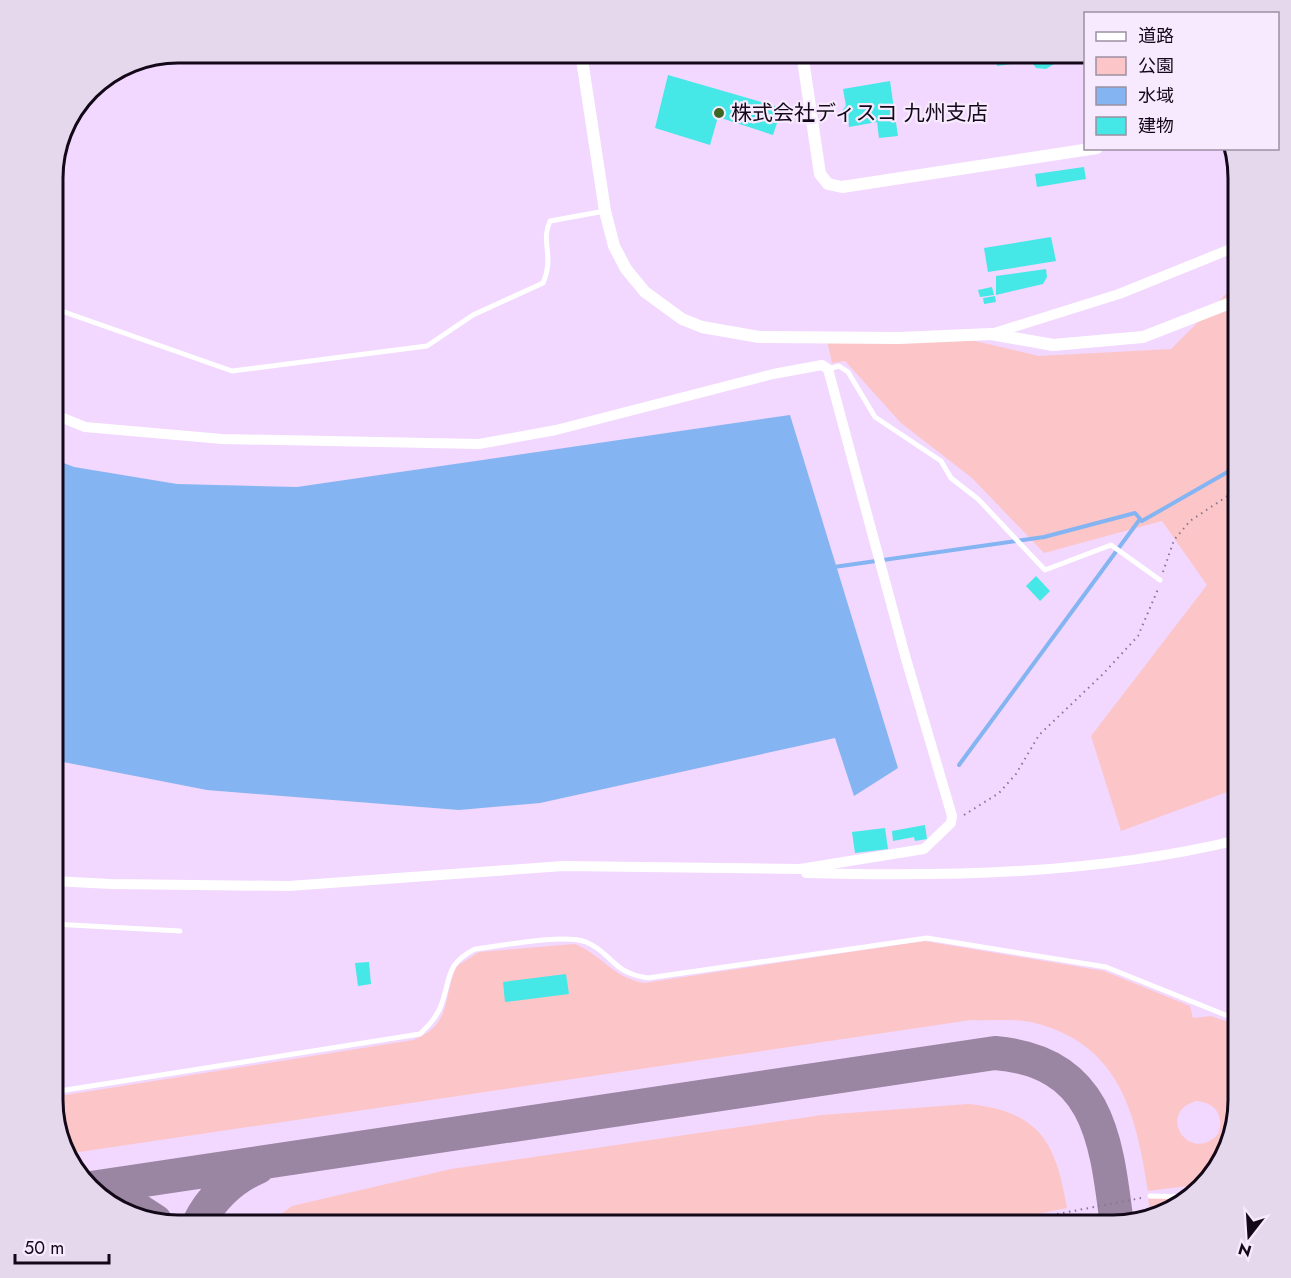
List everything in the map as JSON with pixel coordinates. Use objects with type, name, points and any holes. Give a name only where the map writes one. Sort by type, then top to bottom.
[{"type":"street","points":[[583,63],[605,211],[615,246],[626,269],[645,292],[682,319],[702,327],[740,334],[791,338],[991,334],[1053,345],[1143,337],[1228,304]]},
{"type":"street","points":[[803,63],[820,174],[828,184],[842,187],[1084,150]]},
{"type":"street","points":[[991,334],[1119,294],[1228,250]]},
{"type":"street","points":[[63,418],[85,427],[222,439],[479,444],[556,430],[773,374],[822,365],[828,369],[906,659],[952,816],[951,823],[924,849],[801,869],[563,866],[289,886],[63,882]]},
{"type":"street","points":[[563,866],[923,876],[1078,867],[1228,842]]},
{"type":"lane","points":[[63,311],[232,370],[427,346],[473,315],[543,283],[550,267],[545,231],[550,221],[605,211]]},
{"type":"lane","points":[[828,369],[839,366],[848,372],[875,417],[941,461],[951,478],[978,499],[1046,570],[1110,545],[1160,580]]},
{"type":"lane","points":[[63,925],[180,931]]},
{"type":"lane","points":[[63,1090],[420,1034],[436,1016],[451,968],[463,955],[475,949],[567,938],[583,940],[596,946],[619,969],[632,975],[648,978],[927,938],[1106,967],[1228,1016]]},
{"type":"lane","points":[[1150,1196],[1175,1197]]},
{"type":"path","points":[[951,823],[999,793],[1016,774],[1040,735],[1103,674],[1138,636],[1174,540],[1190,521],[1228,496]]},
{"type":"path","points":[[1052,1215],[1150,1196]]},
{"type":"green space","points":[[1228,292],[1228,792],[1121,831],[1091,736],[1207,585],[1162,521],[1044,553],[972,478],[901,423],[845,361],[832,363],[827,341],[975,341],[1039,356],[1171,349]]},
{"type":"green space","points":[[924,941],[1104,971],[1190,1006],[1193,1018],[1211,1016],[1228,1022],[1228,1100],[1224,1130],[1209,1164],[1189,1186],[1148,1191],[1130,1110],[1105,1066],[1087,1048],[1064,1033],[1028,1021],[1012,1020],[971,1020],[76,1153],[65,1122],[63,1095],[413,1040],[426,1034],[441,1018],[457,966],[479,952],[575,944],[615,971],[644,983]],"holes":[[[1196,1101],[1208,1104],[1217,1111],[1220,1127],[1218,1134],[1207,1142],[1197,1144],[1181,1134],[1178,1116],[1184,1107]]]},
{"type":"green space","points":[[968,1104],[1012,1114],[1028,1123],[1050,1148],[1063,1185],[1067,1208],[1033,1215],[280,1215],[292,1206],[451,1169],[822,1115]]},
{"type":"green space","points":[[1173,1197],[1174,1197],[1150,1209],[1148,1199]]},
{"type":"water","points":[[790,415],[898,768],[854,796],[835,738],[540,803],[459,810],[207,790],[63,762],[63,463],[74,467],[177,484],[297,487]]},
{"type":"building","points":[[997,63],[1017,63],[997,66]]},
{"type":"building","points":[[1032,63],[1054,63],[1046,69],[1036,68]]},
{"type":"building","name":"株式会社ディスコ 九州支店","points":[[668,75],[782,108],[773,135],[718,117],[710,145],[655,128]]},
{"type":"building","points":[[890,81],[898,136],[879,138],[877,122],[849,127],[848,118],[839,114],[846,106],[843,89]]},
{"type":"building","points":[[1084,167],[1086,179],[1037,187],[1035,174]]},
{"type":"building","points":[[1051,237],[1056,261],[988,272],[984,248]]},
{"type":"building","points":[[1046,269],[1047,277],[1043,284],[996,295],[996,276]]},
{"type":"building","points":[[992,287],[994,295],[980,297],[978,290]]},
{"type":"building","points":[[995,296],[996,302],[984,304],[983,298]]},
{"type":"building","points":[[1036,576],[1050,591],[1040,601],[1026,586]]},
{"type":"building","points":[[925,825],[927,839],[915,841],[914,837],[893,841],[892,831]]},
{"type":"building","points":[[885,828],[888,849],[855,853],[852,832]]},
{"type":"building","points":[[369,962],[371,984],[358,986],[355,963]]},
{"type":"building","points":[[566,974],[569,994],[505,1002],[503,982]]},
{"type":"waterway","points":[[959,765],[1140,519],[1142,521],[1228,472]]},
{"type":"waterway","points":[[834,567],[1044,537],[1135,513],[1142,521]]},
{"type":"taxiway","points":[[103,1186],[995,1053],[1030,1059],[1056,1071],[1076,1088],[1091,1110],[1101,1135],[1108,1163],[1116,1215]]},
{"type":"taxiway","points":[[203,1215],[215,1198],[231,1183],[258,1167]]},
{"type":"taxiway","points":[[118,1198],[128,1203]]},
{"type":"place","name":"株式会社ディスコ 九州支店","points":[[719,113]]}]
